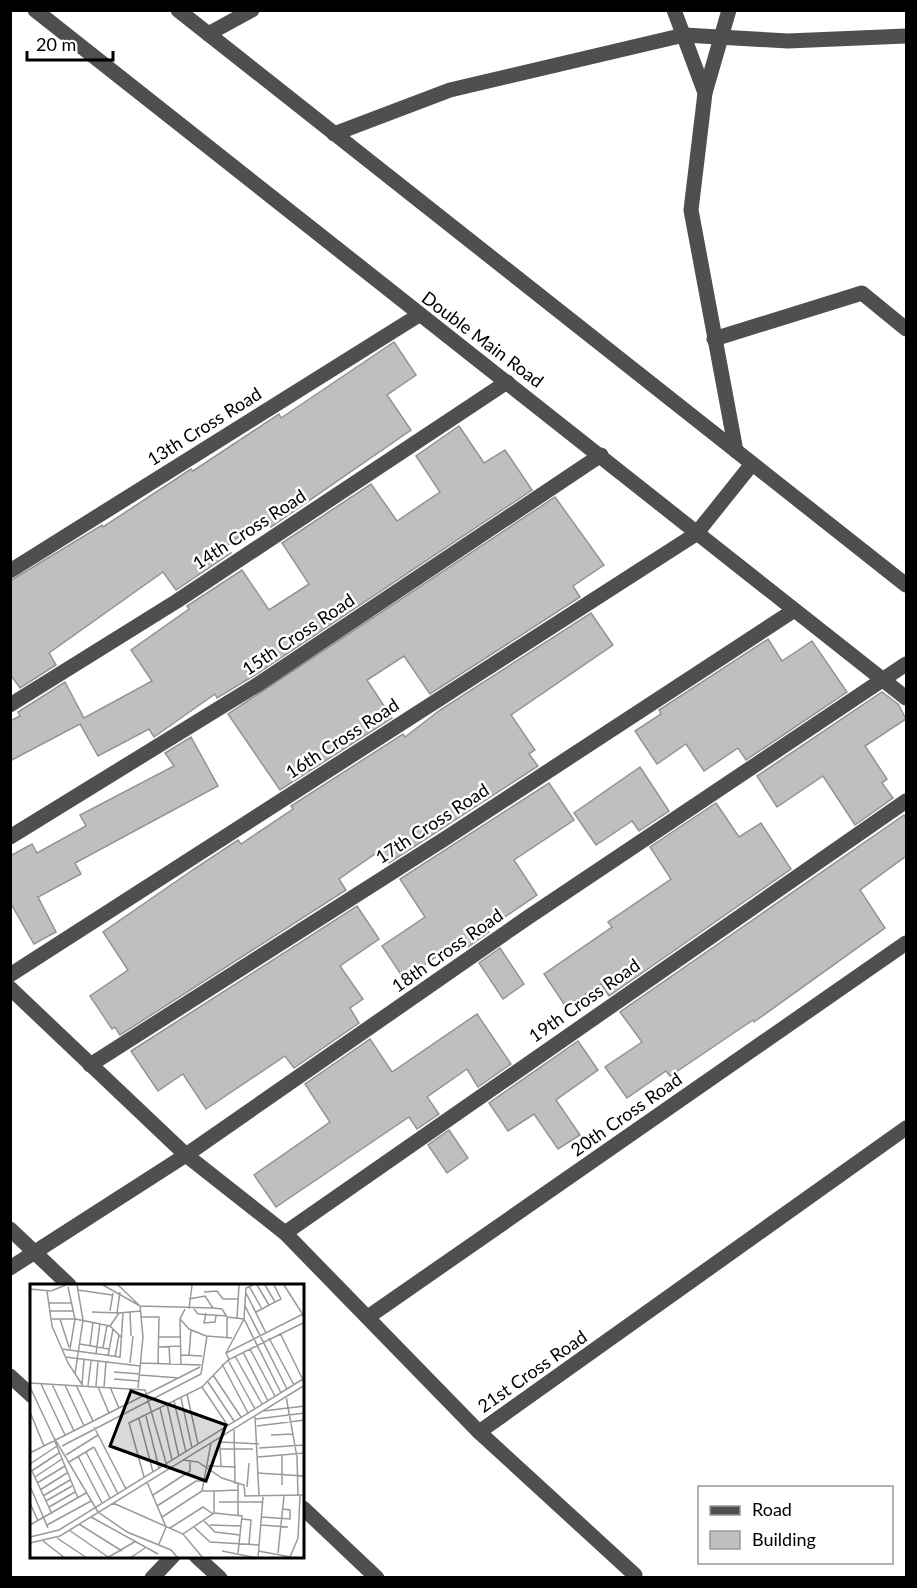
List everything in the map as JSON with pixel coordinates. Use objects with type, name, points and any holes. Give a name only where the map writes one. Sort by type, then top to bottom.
[{"type":"street","name":"Double Main Road","points":[[35,10],[906,698]]},
{"type":"street","points":[[178,10],[906,585]]},
{"type":"street","points":[[208,34],[252,10]]},
{"type":"street","points":[[674,10],[705,93]]},
{"type":"street","points":[[729,10],[705,93],[692,210],[736,451]]},
{"type":"street","points":[[334,134],[450,90],[684,35],[722,39],[788,41],[906,36]]},
{"type":"street","points":[[714,339],[862,293],[906,330]]},
{"type":"street","name":"13th Cross Road","points":[[10,571],[419,315]]},
{"type":"street","name":"14th Cross Road","points":[[10,705],[177,601],[507,382]]},
{"type":"street","name":"15th Cross Road","points":[[10,837],[260,683],[601,455]]},
{"type":"street","name":"16th Cross Road","points":[[10,975],[696,534],[752,464]]},
{"type":"street","name":"17th Cross Road","points":[[90,1065],[446,838],[793,611]]},
{"type":"street","name":"18th Cross Road","points":[[10,1268],[186,1155],[527,918],[906,664]]},
{"type":"street","name":"19th Cross Road","points":[[285,1233],[906,801]]},
{"type":"street","name":"20th Cross Road","points":[[368,1317],[906,943]]},
{"type":"street","name":"21st Cross Road","points":[[10,988],[186,1155],[285,1233],[479,1432],[906,1128]]},
{"type":"street","points":[[10,1229],[68,1284]]},
{"type":"street","points":[[10,1376],[30,1394]]},
{"type":"street","points":[[479,1432],[635,1575]]},
{"type":"street","points":[[304,1509],[377,1578]]},
{"type":"street","points":[[152,1578],[172,1558]]},
{"type":"street","points":[[197,1558],[220,1578]]},
{"type":"building","points":[[394,342],[416,375],[387,395],[411,430],[271,527],[265,519],[226,546],[231,553],[176,590],[163,572],[49,653],[56,665],[20,688],[10,674],[10,581],[102,525],[103,527],[279,414],[281,418]]},
{"type":"building","points":[[459,426],[484,463],[505,450],[532,490],[255,675],[217,698],[215,694],[154,737],[149,729],[98,756],[80,724],[10,761],[10,721],[20,716],[18,712],[65,682],[84,718],[152,681],[131,650],[189,609],[187,606],[242,570],[269,610],[309,584],[282,543],[371,484],[397,521],[440,492],[416,456]]},
{"type":"building","points":[[555,497],[604,565],[573,586],[580,597],[430,694],[404,656],[367,680],[392,718],[280,790],[228,714]]},
{"type":"building","points":[[591,613],[613,645],[511,715],[535,750],[529,754],[538,766],[389,863],[381,851],[375,854],[339,879],[346,890],[120,1035],[115,1027],[112,1029],[90,996],[128,970],[103,932],[238,840],[241,844],[293,809],[291,806],[403,734],[405,737],[440,710]]},
{"type":"building","points":[[768,639],[782,661],[812,641],[847,692],[746,760],[738,748],[704,771],[686,744],[657,764],[635,731],[661,714],[659,710]]},
{"type":"building","points":[[882,692],[898,704],[906,719],[865,746],[887,779],[882,783],[893,798],[855,825],[823,776],[777,807],[757,776]]},
{"type":"building","points":[[191,737],[218,786],[75,863],[81,874],[38,897],[56,932],[34,944],[10,902],[10,856],[32,844],[37,853],[86,826],[80,815],[174,766],[165,753]]},
{"type":"building","points":[[640,767],[669,811],[639,831],[632,821],[596,845],[574,813]]},
{"type":"building","points":[[549,783],[574,820],[514,860],[537,895],[487,929],[489,932],[468,947],[462,939],[404,979],[382,946],[425,917],[400,879]]},
{"type":"building","points":[[716,803],[739,837],[761,823],[791,869],[609,996],[601,984],[566,1007],[544,974],[612,927],[608,922],[671,879],[650,847]]},
{"type":"building","points":[[904,815],[906,819],[906,856],[860,890],[885,928],[754,1022],[753,1020],[670,1076],[666,1071],[627,1098],[605,1067],[642,1042],[620,1012]]},
{"type":"building","points":[[357,906],[379,939],[340,966],[363,999],[350,1008],[359,1023],[294,1068],[285,1056],[206,1109],[183,1074],[158,1091],[131,1051]]},
{"type":"building","points":[[500,948],[524,984],[503,999],[479,963]]},
{"type":"building","points":[[477,1014],[511,1064],[478,1087],[467,1069],[427,1097],[439,1114],[417,1129],[409,1117],[276,1207],[254,1175],[330,1122],[305,1084],[370,1039],[392,1072]]},
{"type":"building","points":[[578,1041],[598,1070],[556,1100],[580,1135],[558,1149],[534,1114],[508,1131],[489,1103]]},
{"type":"building","points":[[449,1130],[468,1158],[447,1173],[428,1145]]}]
